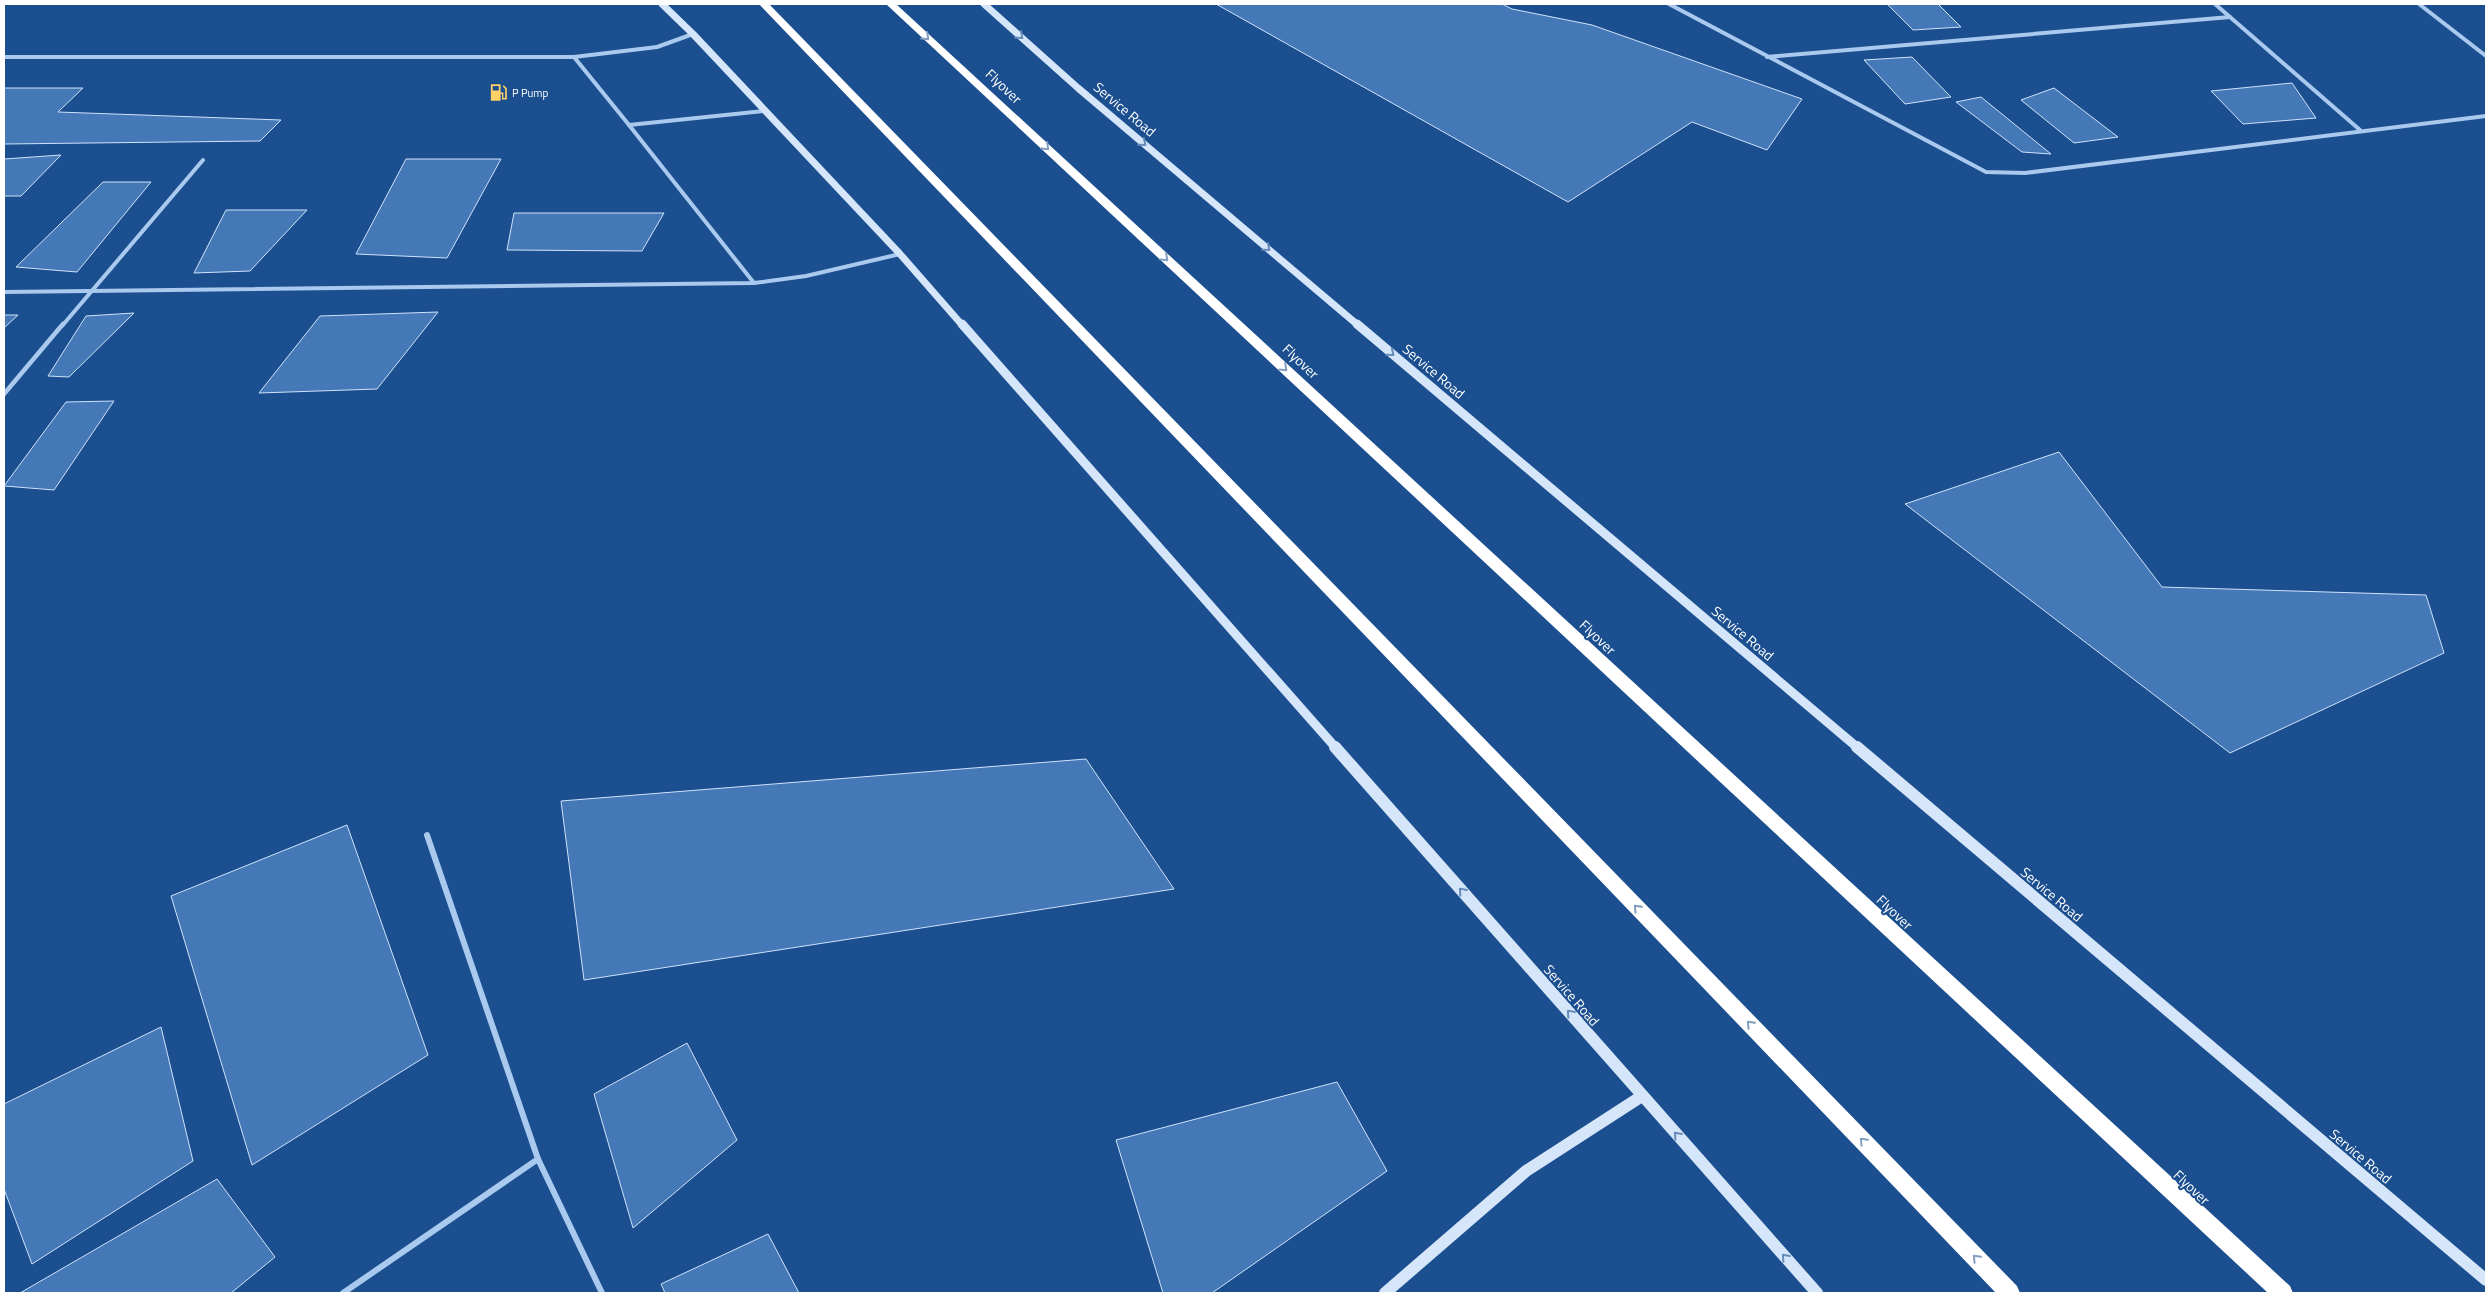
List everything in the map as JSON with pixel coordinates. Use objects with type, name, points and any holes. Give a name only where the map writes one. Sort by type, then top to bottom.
[{"type":"highway","points":[[764,4],[2010,1293]]},
{"type":"highway","name":"Flyover","points":[[891,4],[2283,1293]]},
{"type":"street","name":"Service Road","points":[[662,4],[693,34],[900,254],[1817,1293]]},
{"type":"street","name":"Service Road","points":[[984,4],[1093,100],[2486,1280]]},
{"type":"street","points":[[1669,4],[1971,166],[1986,172],[2025,173],[2360,130],[2486,116]]},
{"type":"street","points":[[2215,4],[2360,130]]},
{"type":"street","points":[[2418,4],[2486,56]]},
{"type":"street","points":[[1766,57],[2230,17]]},
{"type":"street","points":[[4,57],[574,57],[657,47],[693,34]]},
{"type":"street","points":[[574,57],[754,283]]},
{"type":"street","points":[[629,125],[764,111]]},
{"type":"street","points":[[4,394],[203,160]]},
{"type":"street","points":[[4,292],[754,283],[806,276],[900,254]]},
{"type":"street","points":[[427,835],[538,1159],[602,1293]]},
{"type":"street","points":[[1385,1293],[1526,1171],[1642,1096]]},
{"type":"street","points":[[343,1293],[538,1159]]},
{"type":"building","points":[[1216,4],[1502,4],[1512,9],[1592,25],[1802,99],[1767,150],[1692,122],[1568,202]]},
{"type":"building","points":[[1887,4],[1938,4],[1961,27],[1913,30]]},
{"type":"building","points":[[1912,57],[1951,97],[1905,104],[1864,60]]},
{"type":"building","points":[[2292,83],[2316,118],[2243,124],[2211,91]]},
{"type":"building","points":[[4,88],[83,88],[58,112],[281,120],[260,141],[4,144]]},
{"type":"building","points":[[2054,88],[2118,137],[2074,143],[2021,100]]},
{"type":"building","points":[[1981,97],[2051,154],[2022,152],[1956,102]]},
{"type":"building","points":[[61,155],[21,196],[4,196],[4,159]]},
{"type":"building","points":[[406,159],[501,159],[447,258],[356,254]]},
{"type":"building","points":[[103,182],[151,182],[77,272],[16,267]]},
{"type":"building","points":[[226,210],[307,210],[250,271],[194,273]]},
{"type":"building","points":[[514,213],[664,213],[642,251],[507,250]]},
{"type":"building","points":[[438,312],[377,389],[259,393],[320,316]]},
{"type":"building","points":[[134,313],[69,377],[48,376],[86,316]]},
{"type":"building","points":[[4,315],[18,315],[4,328]]},
{"type":"building","points":[[114,401],[54,490],[4,486],[66,402]]},
{"type":"building","points":[[2059,452],[2162,587],[2426,595],[2444,653],[2230,753],[1905,504]]},
{"type":"building","points":[[1086,759],[1174,889],[584,980],[561,801]]},
{"type":"building","points":[[347,825],[428,1055],[252,1165],[171,896]]},
{"type":"building","points":[[161,1027],[193,1161],[32,1264],[4,1189],[4,1104]]},
{"type":"building","points":[[687,1043],[737,1140],[633,1228],[594,1094]]},
{"type":"building","points":[[1337,1082],[1387,1171],[1212,1293],[1163,1293],[1116,1140]]},
{"type":"building","points":[[217,1179],[275,1257],[231,1293],[20,1293]]},
{"type":"building","points":[[768,1234],[799,1293],[665,1293],[661,1284]]},
{"type":"place","name":"P Pump","points":[[498,93]]}]
